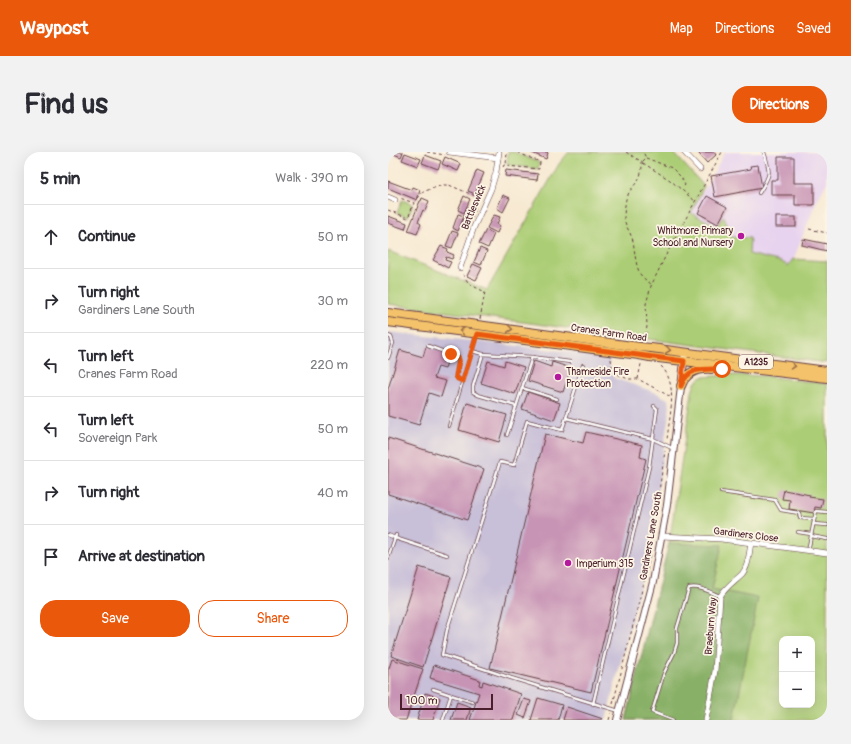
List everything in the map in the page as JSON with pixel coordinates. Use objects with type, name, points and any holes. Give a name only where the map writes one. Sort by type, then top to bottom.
[{"type":"main road","name":"Cranes Farm Road","points":[[388,313],[478,329]]},
{"type":"main road","name":"Cranes Farm Road","points":[[388,322],[478,329],[645,350],[685,352],[827,371]]},
{"type":"main road","name":"Cranes Farm Road","points":[[645,350],[684,361],[827,378]]},
{"type":"main road","name":"A1235","points":[[681,386],[688,374],[699,369],[754,369]]},
{"type":"street","name":"Battleswick","points":[[462,270],[474,228],[491,189],[496,172],[499,152]]},
{"type":"street","points":[[684,152],[700,169]]},
{"type":"street","points":[[449,154],[498,158]]},
{"type":"street","points":[[388,197],[395,198]]},
{"type":"street","name":"Gardiners Lane South","points":[[617,720],[653,582],[662,536],[685,352]]},
{"type":"street","name":"Gardiners Close","points":[[662,536],[721,539],[827,554]]},
{"type":"street","name":"Braeburn Way","points":[[706,720],[715,671],[720,596],[743,573],[751,543]]},
{"type":"lane","points":[[759,193],[769,176],[770,171],[764,152]]},
{"type":"lane","points":[[449,426],[478,329]]},
{"type":"lane","points":[[388,336],[391,337],[393,343],[388,358]]},
{"type":"lane","points":[[428,346],[458,357],[459,360],[456,376],[458,379],[463,381]]},
{"type":"lane","points":[[472,351],[483,354],[532,357],[570,362]]},
{"type":"lane","points":[[483,354],[473,386],[473,392],[478,395],[516,406]]},
{"type":"lane","points":[[507,435],[532,357]]},
{"type":"lane","points":[[583,365],[562,430],[527,421],[514,464],[500,462],[447,630],[442,656],[593,704],[620,711]]},
{"type":"lane","points":[[522,388],[557,399]]},
{"type":"lane","points":[[593,704],[649,467],[657,409],[654,406]]},
{"type":"lane","points":[[566,418],[653,439],[674,449]]},
{"type":"lane","points":[[721,492],[775,500],[781,510],[799,513],[800,518],[814,519]]},
{"type":"lane","points":[[808,551],[816,511],[827,512]]},
{"type":"lane","points":[[813,524],[827,525]]},
{"type":"lane","points":[[798,532],[827,539]]},
{"type":"lane","points":[[388,535],[447,555]]},
{"type":"lane","points":[[388,558],[396,535]]},
{"type":"lane","points":[[673,720],[652,712],[664,673],[674,653],[677,643],[677,628],[689,588],[695,587],[703,589],[720,596]]},
{"type":"lane","points":[[433,689],[473,702]]},
{"type":"lane","points":[[444,720],[451,695]]},
{"type":"path","points":[[427,152],[449,154]]},
{"type":"path","points":[[506,166],[507,152]]},
{"type":"path","points":[[502,170],[504,165],[539,169],[540,162],[516,152]]},
{"type":"path","points":[[626,152],[637,160],[653,168],[695,201]]},
{"type":"path","points":[[645,152],[646,158]]},
{"type":"path","points":[[645,350],[647,326],[646,304],[651,285],[722,152]]},
{"type":"path","points":[[646,158],[642,162],[642,171],[639,179],[626,200],[624,216],[625,223],[633,240],[640,274],[651,285]]},
{"type":"path","points":[[646,158],[672,168],[681,177],[685,185],[681,189]]},
{"type":"path","points":[[388,210],[408,218],[414,203],[422,193],[446,184],[452,185],[481,198],[479,201]]},
{"type":"path","points":[[395,198],[414,203]]},
{"type":"path","points":[[471,218],[476,207]]},
{"type":"path","points":[[809,229],[827,233]]},
{"type":"path","points":[[462,270],[470,284],[485,292],[478,329]]},
{"type":"path","points":[[611,356],[614,372],[628,378],[638,379],[671,397]]},
{"type":"path","points":[[638,379],[640,365]]},
{"type":"path","points":[[609,720],[648,566],[666,445],[671,397],[667,372],[661,365]]},
{"type":"shaded area","name":"Whitmore Primary School and Nursery","points":[[725,152],[827,152],[827,182],[815,205],[790,268],[745,336],[691,213]]},
{"type":"shaded area","points":[[388,332],[609,356],[610,369],[614,378],[657,393],[669,400],[670,406],[647,559],[606,720],[388,720]]},
{"type":"green space","points":[[508,152],[514,152],[540,163],[538,169],[507,165]]},
{"type":"green space","points":[[569,152],[673,152],[704,186],[691,213],[717,226],[724,216],[731,237],[750,238],[749,254],[782,262],[788,266],[793,259],[827,261],[827,363],[388,304],[388,251],[487,290],[559,164]]},
{"type":"green space","points":[[402,200],[413,204],[408,217],[397,213]]},
{"type":"green space","points":[[732,375],[764,376],[827,384],[827,720],[626,720],[669,544],[692,392],[695,383],[702,377]]},
{"type":"green space","points":[[669,543],[722,545],[712,589],[758,598],[734,720],[626,720]]},
{"type":"building","points":[[389,152],[403,152],[401,157]]},
{"type":"building","points":[[530,152],[547,152],[548,153],[546,159]]},
{"type":"building","points":[[699,152],[714,152],[716,155],[707,163]]},
{"type":"building","points":[[405,153],[421,159],[418,166],[402,160]]},
{"type":"building","points":[[425,155],[441,161],[438,169],[422,163]]},
{"type":"building","points":[[445,157],[461,164],[458,171],[442,164]]},
{"type":"building","points":[[778,157],[794,157],[794,183],[814,183],[814,205],[795,205],[795,195],[771,195],[771,180],[778,180]]},
{"type":"building","points":[[758,165],[762,188],[715,197],[711,176],[751,169],[750,166]]},
{"type":"building","points":[[477,170],[484,173],[475,194],[468,191]]},
{"type":"building","points":[[506,170],[538,174],[537,180],[505,176]]},
{"type":"building","points":[[388,181],[412,190],[413,187],[420,190],[417,200],[388,188]]},
{"type":"building","points":[[503,195],[510,198],[503,212],[497,208]]},
{"type":"building","points":[[464,196],[470,199],[464,213],[458,210]]},
{"type":"building","points":[[707,196],[727,207],[718,224],[698,213]]},
{"type":"building","points":[[422,198],[429,201],[418,222],[421,224],[417,234],[408,231]]},
{"type":"building","points":[[458,214],[464,216],[458,231],[453,228]]},
{"type":"building","points":[[494,215],[500,217],[497,224],[500,226],[497,233],[487,228]]},
{"type":"building","points":[[388,216],[407,223],[405,229],[388,223]]},
{"type":"building","points":[[776,217],[796,217],[796,227],[776,227]]},
{"type":"building","points":[[486,230],[494,234],[488,248],[479,244]]},
{"type":"building","points":[[452,231],[458,233],[452,248],[446,246]]},
{"type":"building","points":[[803,239],[827,244],[827,251],[802,245]]},
{"type":"building","points":[[441,246],[448,249],[447,252],[454,255],[452,259],[446,257],[445,260],[451,262],[448,268],[433,260]]},
{"type":"building","points":[[480,248],[487,251],[481,265],[474,262]]},
{"type":"building","points":[[473,264],[482,268],[476,280],[467,276]]},
{"type":"building","points":[[426,347],[449,354],[445,369],[438,367],[434,378],[446,381],[441,397],[429,393],[419,425],[388,416],[388,389],[400,350],[423,357]]},
{"type":"building","points":[[488,361],[504,366],[505,361],[524,367],[515,394],[481,383]]},
{"type":"building","points":[[534,361],[551,367],[552,362],[571,368],[563,392],[528,381]]},
{"type":"building","points":[[528,392],[560,403],[554,420],[522,409]]},
{"type":"building","points":[[467,403],[507,415],[499,442],[459,430]]},
{"type":"building","name":"Imperium 315","points":[[586,432],[642,445],[640,457],[646,459],[591,692],[490,668],[545,434],[583,443]]},
{"type":"building","points":[[388,438],[484,469],[467,520],[388,494]]},
{"type":"building","points":[[784,490],[823,499],[821,508],[815,507],[814,513],[789,509],[790,500],[782,499]]},
{"type":"building","points":[[419,567],[451,577],[423,667],[391,656]]},
{"type":"building","points":[[392,659],[423,669],[406,720],[388,720],[388,667],[389,668]]},
{"type":"building","points":[[434,665],[480,680],[479,685],[482,686],[483,681],[521,694],[513,720],[470,720],[479,693],[430,678]]},
{"type":"building","points":[[425,693],[440,698],[433,720],[417,720]]},
{"type":"building","points":[[538,698],[562,705],[558,720],[531,720]]},
{"type":"building","points":[[524,699],[531,701],[525,718],[518,715]]},
{"type":"building","points":[[457,702],[471,707],[467,720],[451,720]]},
{"type":"building","points":[[567,707],[603,719],[563,720]]},
{"type":"place","name":"Whitmore Primary School and Nursery","points":[[741,236]]},
{"type":"place","name":"Thameside Fire Protection","points":[[558,377]]},
{"type":"place","name":"Imperium 315","points":[[568,563]]},
{"type":"route","points":[[451,354],[458,357],[459,360],[456,376],[458,379],[463,381],[477,334],[684,361],[681,386],[688,374],[697,370],[705,368],[722,369]]}]
